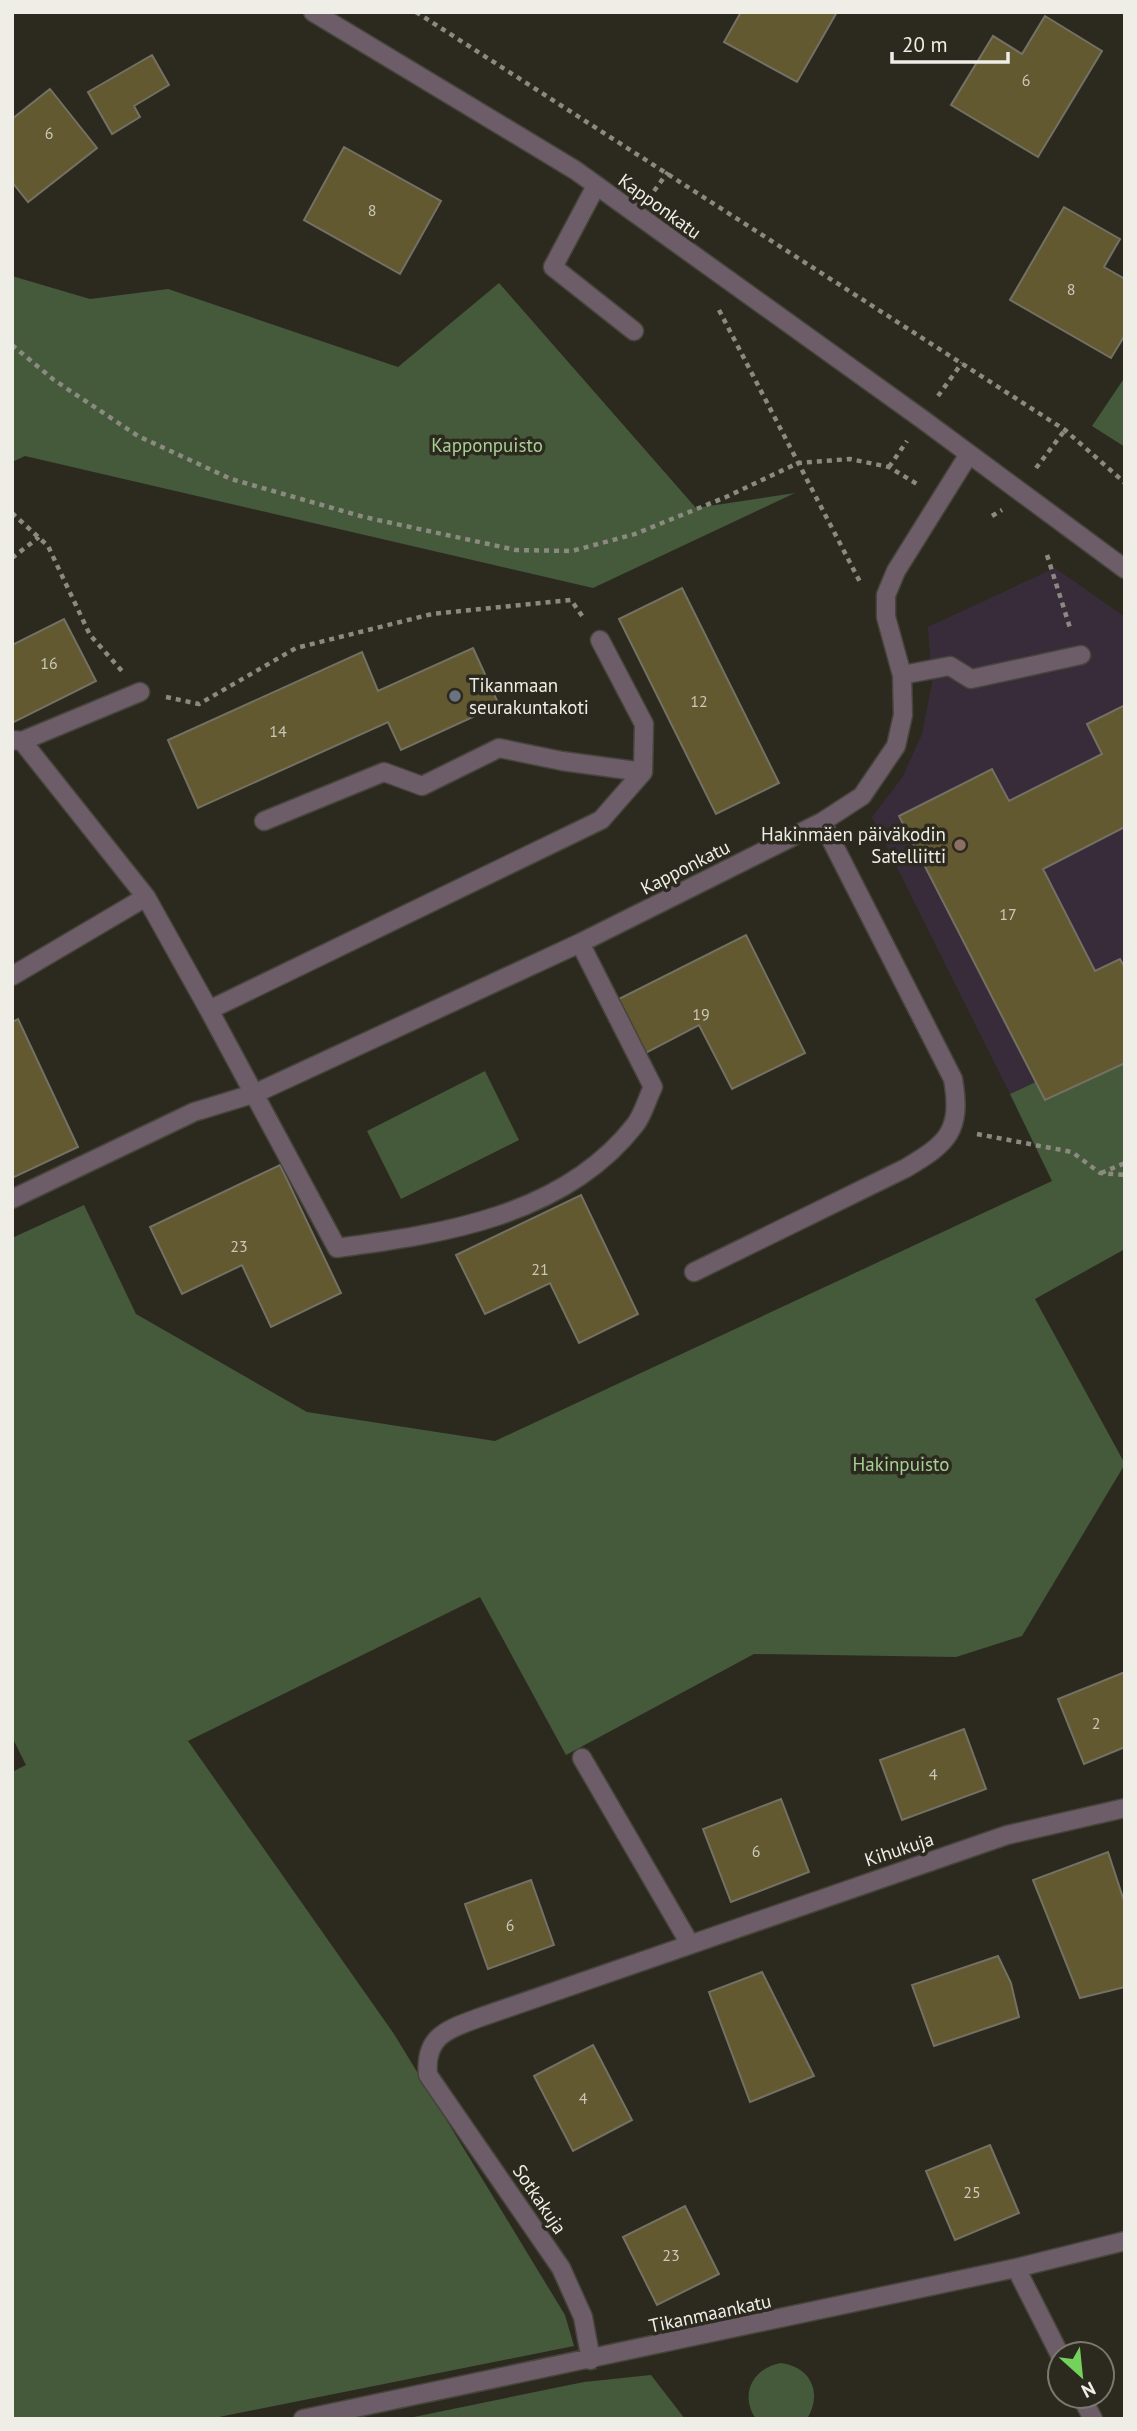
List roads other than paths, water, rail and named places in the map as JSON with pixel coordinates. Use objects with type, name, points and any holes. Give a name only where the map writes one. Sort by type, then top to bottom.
[{"type":"street","name":"Kapponkatu","points":[[313,12],[596,186],[1125,569]]},
{"type":"street","points":[[596,186],[554,268],[634,331]]},
{"type":"street","name":"Kapponkatu","points":[[12,1199],[194,1112],[256,1093],[580,943],[822,822],[862,796],[896,746],[903,715],[902,675],[886,617],[886,595],[896,571],[969,454]]},
{"type":"street","points":[[209,1010],[601,820],[643,772],[644,724],[600,640]]},
{"type":"street","points":[[902,675],[950,666],[971,678],[1081,655]]},
{"type":"street","points":[[140,692],[17,741],[146,897],[256,1093],[337,1248],[422,1237],[473,1226],[523,1206],[567,1184],[604,1156],[636,1124],[653,1087],[580,943]]},
{"type":"street","points":[[264,821],[384,772],[422,786],[499,748],[562,761],[643,772]]},
{"type":"street","points":[[694,1272],[906,1168],[934,1151],[952,1130],[958,1106],[953,1079],[822,822]]},
{"type":"street","points":[[12,976],[146,897]]},
{"type":"street","points":[[582,1758],[690,1944]]},
{"type":"street","name":"Kihukuja","points":[[428,2075],[426,2059],[434,2040],[453,2027],[1007,1835],[1125,1808]]},
{"type":"street","name":"Sotkakuja","points":[[428,2075],[561,2268],[583,2317],[591,2360]]},
{"type":"street","name":"Tikanmaankatu","points":[[303,2419],[1016,2269],[1125,2241]]},
{"type":"street","points":[[1016,2269],[1052,2340]]},
{"type":"place","name":"Tikanmaan seurakuntakoti","points":[[455,696]]},
{"type":"place","name":"Hakinmäen päiväkodin Satelliitti","points":[[960,845]]},
{"type":"park label","name":"Kapponpuisto","points":[[487,445]]},
{"type":"park label","name":"Hakinpuisto","points":[[901,1464]]}]
